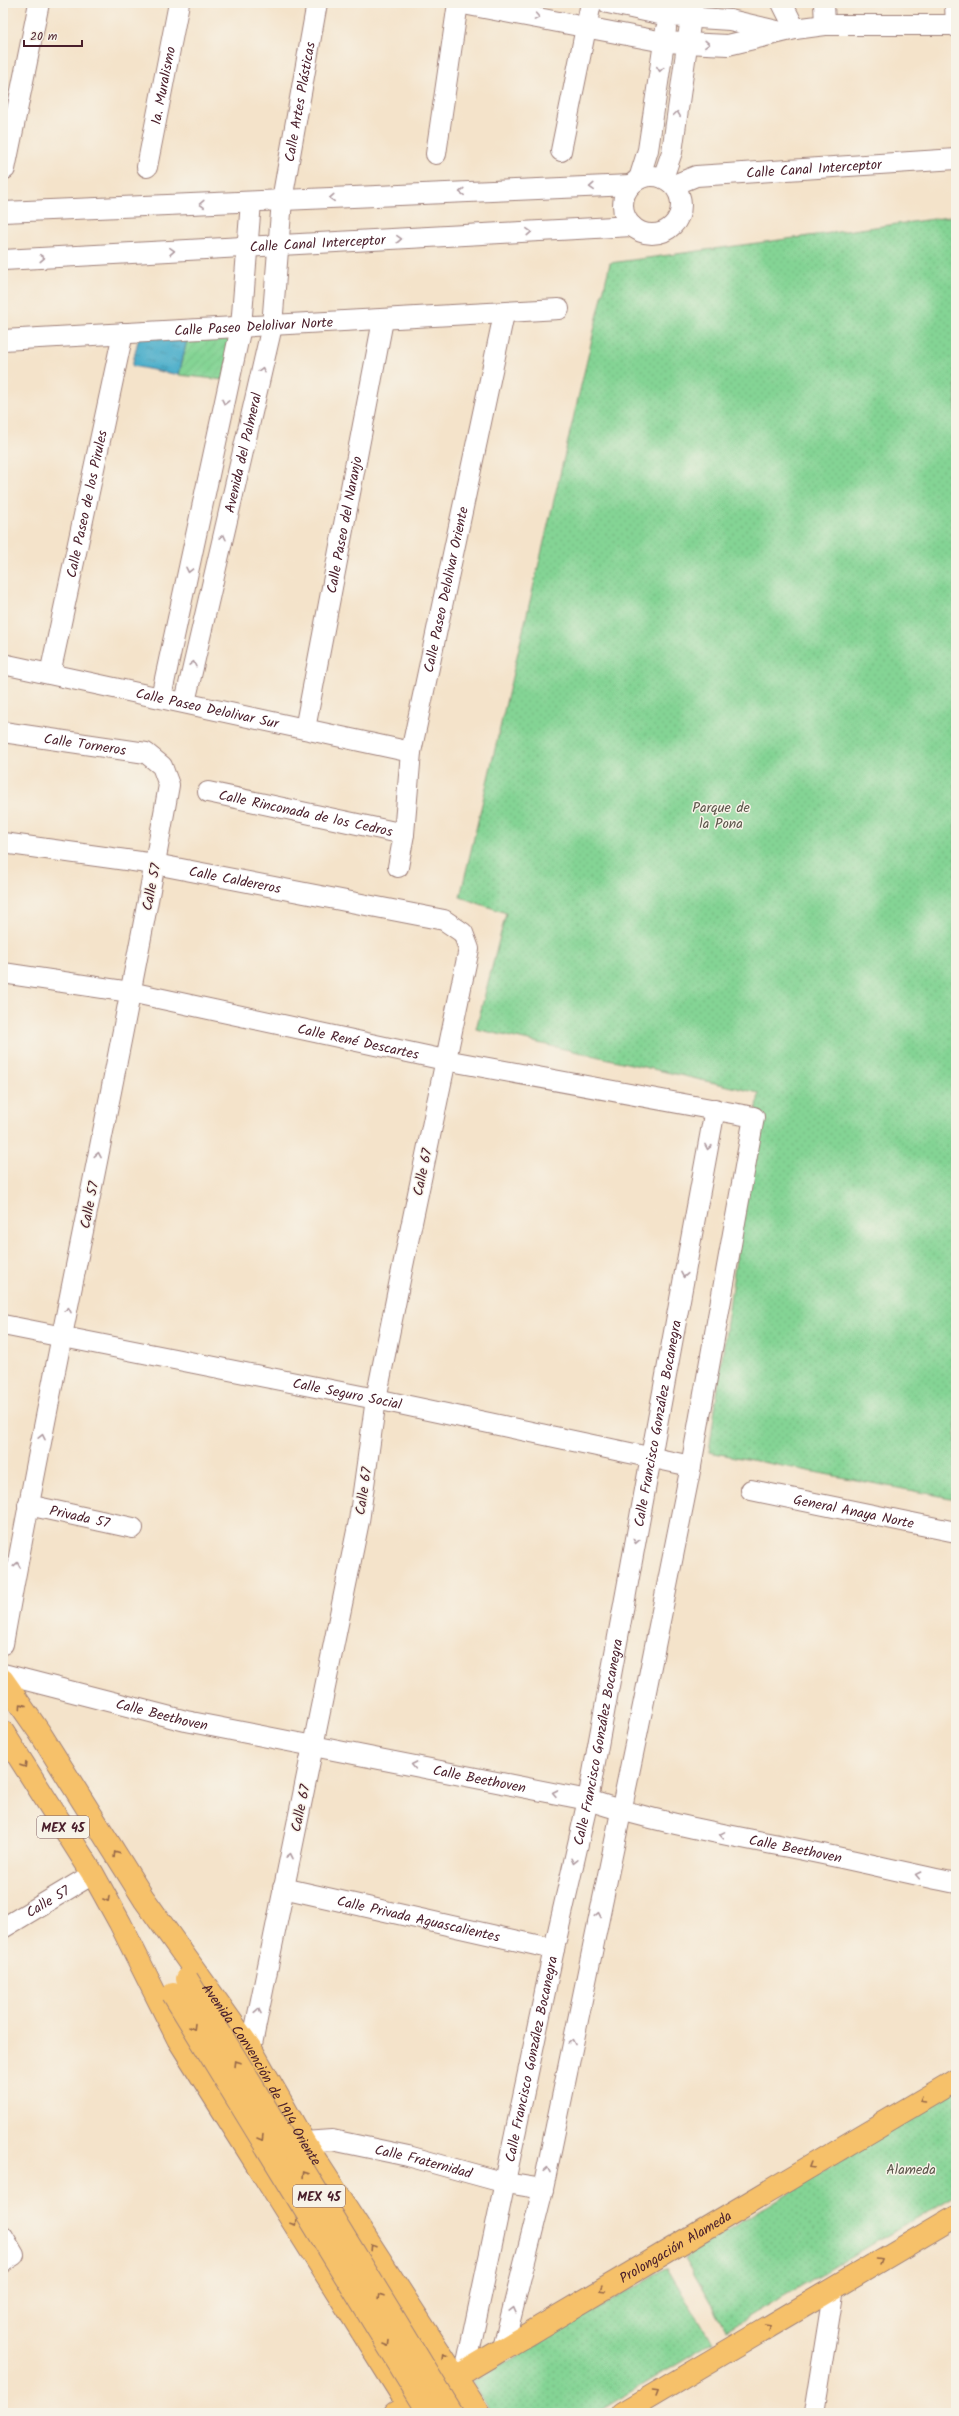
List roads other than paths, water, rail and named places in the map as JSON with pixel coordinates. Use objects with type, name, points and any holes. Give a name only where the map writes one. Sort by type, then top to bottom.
[{"type":"main road","name":"Avenida Convención de 1914 Oriente","points":[[3,1680],[40,1733],[144,1899],[251,2049],[304,2142],[407,2300],[462,2374],[479,2413]]},
{"type":"main road","name":"Avenida Convención de 1914 Oriente","points":[[3,1732],[93,1874],[120,1923],[178,2039],[355,2321],[405,2410]]},
{"type":"main road","name":"Avenida Convención de 1914 Oriente","points":[[144,1899],[180,1986],[429,2413]]},
{"type":"main road","name":"Avenida Convención de 1914 Oriente","points":[[120,1923],[180,1986],[452,2413]]},
{"type":"main road","name":"Prolongación Alameda","points":[[405,2410],[503,2348],[956,2080]]},
{"type":"main road","points":[[623,2413],[956,2216]]},
{"type":"main road","points":[[355,2321],[362,2326],[382,2323],[404,2308],[407,2300]]},
{"type":"street","points":[[5,169],[39,3]]},
{"type":"street","name":"1a. Muralismo","points":[[147,167],[179,3]]},
{"type":"street","name":"Calle Artes Plásticas","points":[[282,200],[317,3]]},
{"type":"street","points":[[436,154],[458,3],[587,26],[664,42],[728,45],[789,31],[825,25],[956,26],[955,3]]},
{"type":"street","points":[[561,151],[591,3]]},
{"type":"street","points":[[608,3],[668,16],[692,10],[730,20],[789,31]]},
{"type":"street","points":[[782,3],[789,31]]},
{"type":"street","points":[[824,3],[825,25]]},
{"type":"street","points":[[668,16],[648,150],[635,182],[623,201],[626,219],[640,232],[650,234],[664,231],[676,222],[682,203],[669,181],[692,10]]},
{"type":"street","name":"Calle Canal Interceptor","points":[[669,181],[696,176],[956,159]]},
{"type":"street","points":[[3,212],[251,202],[635,182],[649,175],[669,181]]},
{"type":"street","name":"Avenida del Palmeral","points":[[185,702],[272,326],[282,200]]},
{"type":"street","name":"Avenida del Palmeral","points":[[161,697],[241,327],[251,202]]},
{"type":"street","name":"Calle Canal Interceptor","points":[[3,260],[632,226]]},
{"type":"street","name":"Calle Paseo Delolivar Norte","points":[[3,340],[558,310]]},
{"type":"street","name":"Calle Paseo Delolivar Oriente","points":[[398,867],[404,834],[411,752],[504,314]]},
{"type":"street","name":"Calle Paseo del Naranjo","points":[[305,729],[383,320]]},
{"type":"street","name":"Calle Paseo de los Pirules","points":[[50,674],[123,333]]},
{"type":"street","name":"Calle Paseo Delolivar Sur","points":[[3,664],[185,702],[411,752]]},
{"type":"street","name":"Calle Torneros","points":[[3,732],[146,753],[162,766]]},
{"type":"street","name":"Calle 57","points":[[3,1644],[28,1506],[155,864],[169,784],[162,766]]},
{"type":"street","name":"Calle Rinconada de los Cedros","points":[[208,792],[404,834]]},
{"type":"street","name":"Calle Caldereros","points":[[3,843],[155,864],[444,920],[462,933]]},
{"type":"street","name":"Calle 67","points":[[251,2049],[359,1521],[376,1399],[469,949],[462,933]]},
{"type":"street","name":"Calle René Descartes","points":[[3,973],[130,992],[445,1060],[754,1117],[691,1466]]},
{"type":"street","name":"Calle Francisco González Bocanegra","points":[[462,2374],[506,2183],[554,1949],[588,1800],[715,1109]]},
{"type":"street","name":"Calle Seguro Social","points":[[3,1325],[376,1399],[691,1466]]},
{"type":"street","points":[[503,2348],[543,2190],[691,1466]]},
{"type":"street","name":"General Anaya Norte","points":[[751,1490],[956,1532]]},
{"type":"street","name":"Privada 57","points":[[28,1506],[132,1528]]},
{"type":"street","name":"Calle Beethoven","points":[[3,1674],[186,1721],[588,1800],[620,1810],[709,1832],[784,1846],[956,1884]]},
{"type":"street","name":"Calle 57","points":[[3,1928],[93,1874]]},
{"type":"street","name":"Calle Privada Aguascalientes","points":[[283,1888],[554,1949]]},
{"type":"street","name":"Calle Fraternidad","points":[[304,2142],[332,2140],[408,2156],[506,2183],[543,2190]]},
{"type":"street","points":[[3,2236],[8,2259]]},
{"type":"street","points":[[814,2413],[834,2288]]},
{"type":"water","points":[[189,331],[179,375],[132,366],[140,332]]},
{"type":"park label","name":"Parque de la Pona","points":[[721,816]]},
{"type":"park label","name":"Alameda","points":[[911,2169]]}]
